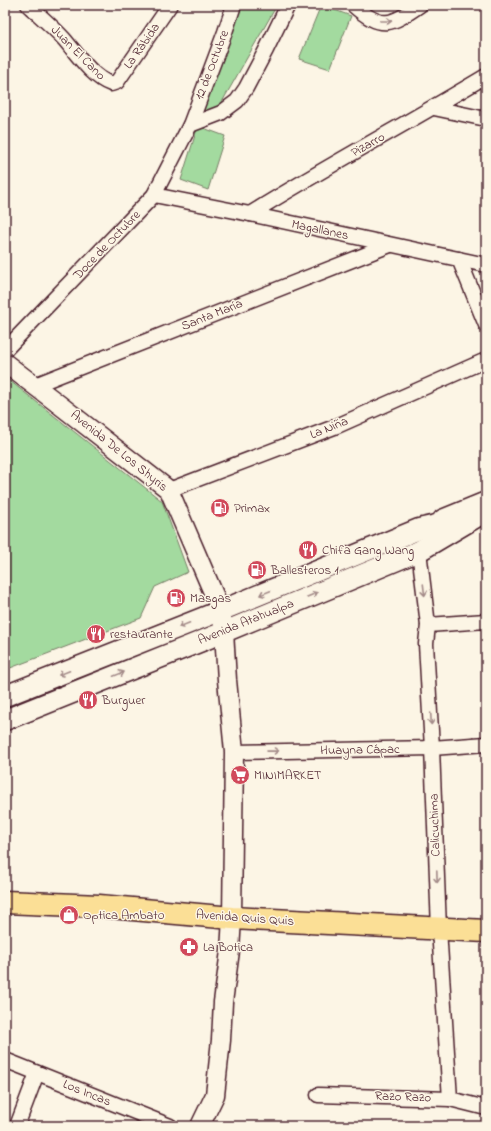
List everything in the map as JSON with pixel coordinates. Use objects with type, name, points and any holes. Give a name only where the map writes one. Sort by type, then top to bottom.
[{"type":"main road","points":[[422,542],[484,513]]},
{"type":"main road","name":"Avenida Atahualpa","points":[[5,696],[221,611],[422,542]]},
{"type":"main road","name":"Avenida Atahualpa","points":[[5,720],[224,632],[422,542]]},
{"type":"main road","name":"Avenida Quis Quis","points":[[5,902],[99,906],[232,918],[486,931]]},
{"type":"street","name":"Juan El Cano","points":[[28,5],[63,38],[82,61],[104,82],[111,84]]},
{"type":"street","name":"La Rábida","points":[[111,84],[117,82],[170,5]]},
{"type":"street","name":"12 de Octubre","points":[[190,125],[234,5]]},
{"type":"street","points":[[190,125],[221,113],[237,101],[246,88],[288,5]]},
{"type":"street","points":[[353,5],[363,14],[378,21],[388,23],[399,19],[420,5]]},
{"type":"street","name":"Pizarro","points":[[250,214],[434,108],[486,76]]},
{"type":"street","points":[[434,108],[486,119]]},
{"type":"street","name":"Doce de Octubre","points":[[5,350],[154,196],[190,125]]},
{"type":"street","name":"Magallanes","points":[[154,196],[250,214],[486,265]]},
{"type":"street","name":"Santa María","points":[[35,385],[390,245]]},
{"type":"street","points":[[459,259],[486,325]]},
{"type":"street","name":"La Niña","points":[[169,490],[337,426],[486,360]]},
{"type":"street","name":"Avenida De Los Shyris","points":[[5,363],[169,490],[221,611],[234,752],[232,918],[230,951],[222,1002],[221,1040],[215,1095],[200,1126]]},
{"type":"street","name":"Calicuchima","points":[[422,542],[428,624],[426,644],[450,1099]]},
{"type":"street","points":[[428,624],[486,620]]},
{"type":"street","name":"Huayna Cápac","points":[[234,752],[432,748],[486,744]]},
{"type":"street","name":"Los Incas","points":[[5,1060],[170,1126]]},
{"type":"street","points":[[17,1126],[37,1073]]},
{"type":"street","name":"Razo Razo","points":[[318,1094],[450,1099],[486,1108]]},
{"type":"green space","points":[[236,5],[277,5],[222,102],[215,112],[199,118]]},
{"type":"green space","points":[[321,5],[351,16],[330,69],[299,59]]},
{"type":"green space","points":[[198,126],[225,136],[208,190],[181,180]]},
{"type":"green space","points":[[5,377],[162,501],[188,572],[155,587],[141,618],[5,670]]},
{"type":"place","name":"Primax","points":[[220,508]]},
{"type":"place","name":"Chifa Gang Wang","points":[[308,550]]},
{"type":"place","name":"Ballesteros 1","points":[[257,570]]},
{"type":"place","name":"Masgas","points":[[176,598]]},
{"type":"place","name":"restaurante","points":[[96,634]]},
{"type":"place","name":"Burguer","points":[[88,700]]},
{"type":"place","name":"MINIMARKET","points":[[240,775]]},
{"type":"place","name":"Optica Ambato","points":[[69,915]]},
{"type":"place","name":"La Botica","points":[[189,947]]}]
